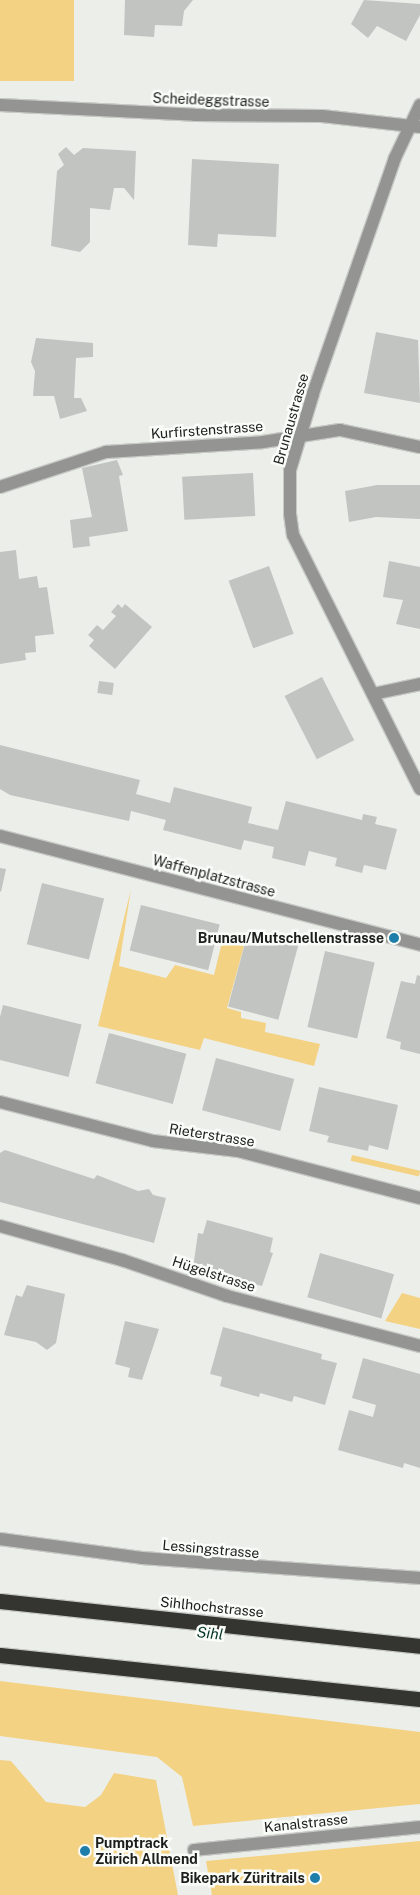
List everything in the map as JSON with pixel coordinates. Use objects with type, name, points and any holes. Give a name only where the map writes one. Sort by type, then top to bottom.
[{"type":"highway","name":"Sihlhochstrasse","points":[[0,1601],[420,1646]]},
{"type":"highway","points":[[0,1655],[420,1699]]},
{"type":"street","name":"Scheideggstrasse","points":[[0,105],[195,116],[322,116],[415,126]]},
{"type":"street","name":"Brunaustrasse","points":[[420,105],[415,126],[392,168],[290,470],[293,535],[420,789]]},
{"type":"street","name":"Kurfirstenstrasse","points":[[0,487],[106,452],[263,442],[340,430],[420,447]]},
{"type":"street","points":[[373,694],[420,684]]},
{"type":"street","name":"Waffenplatzstrasse","points":[[0,836],[420,945]]},
{"type":"street","name":"Rieterstrasse","points":[[0,1102],[153,1141],[238,1151],[420,1198]]},
{"type":"street","name":"Hügelstrasse","points":[[0,1226],[122,1260],[227,1296],[420,1346]]},
{"type":"street","name":"Lessingstrasse","points":[[0,1540],[142,1558],[420,1578]]},
{"type":"street","name":"Kanalstrasse","points":[[194,1850],[420,1827]]},
{"type":"shaded area","points":[[0,0],[74,0],[74,81],[0,81]]},
{"type":"shaded area","points":[[131,889],[119,966],[166,978],[175,965],[214,975],[222,942],[244,946],[227,1008],[241,1012],[241,1018],[266,1023],[265,1032],[320,1044],[314,1066],[204,1038],[200,1050],[98,1026]]},
{"type":"shaded area","points":[[352,1155],[420,1171],[419,1177],[351,1161]]},
{"type":"shaded area","points":[[402,1293],[420,1298],[420,1329],[385,1321]]},
{"type":"shaded area","points":[[0,1681],[420,1732],[420,1804],[193,1826],[182,1777],[157,1757],[0,1736]]},
{"type":"shaded area","name":"Pumptrack Zürich Allmend","points":[[0,1760],[11,1761],[46,1802],[85,1807],[101,1795],[114,1773],[156,1780],[178,1895],[0,1895]]},
{"type":"shaded area","name":"Bikepark Züritrails","points":[[420,1841],[420,1895],[212,1895],[206,1861]]},
{"type":"pier","points":[[0,1577],[420,1621],[409,1723],[0,1680]]},
{"type":"building","points":[[125,0],[193,0],[184,11],[182,26],[155,25],[154,37],[124,35]]},
{"type":"building","points":[[364,0],[420,4],[420,15],[406,41],[377,26],[368,38],[351,24]]},
{"type":"building","points":[[66,147],[74,155],[83,148],[136,151],[134,200],[124,188],[114,188],[110,210],[90,208],[90,242],[80,252],[51,246],[57,171],[64,165],[58,154]]},
{"type":"building","points":[[192,159],[279,164],[276,237],[218,234],[217,247],[188,245]]},
{"type":"building","points":[[376,332],[418,340],[420,403],[364,393]]},
{"type":"building","points":[[36,338],[93,343],[93,357],[76,358],[74,398],[81,398],[87,411],[60,419],[54,396],[33,396],[35,371],[31,362]]},
{"type":"building","points":[[117,460],[123,475],[119,476],[128,531],[89,537],[90,546],[73,548],[70,520],[92,517],[82,468]]},
{"type":"building","points":[[253,473],[255,516],[184,520],[182,477]]},
{"type":"building","points":[[377,485],[420,485],[420,519],[376,517],[349,522],[345,491]]},
{"type":"building","points":[[16,550],[19,579],[37,576],[39,588],[47,587],[54,634],[35,636],[36,652],[25,653],[26,660],[0,664],[0,552]]},
{"type":"building","points":[[389,561],[420,567],[420,629],[396,624],[403,600],[383,597]]},
{"type":"building","points":[[269,566],[294,634],[253,648],[229,581]]},
{"type":"building","points":[[118,604],[122,608],[125,604],[152,627],[115,669],[89,646],[94,640],[88,635],[97,625],[103,630],[116,616],[111,612]]},
{"type":"building","points":[[322,677],[354,740],[317,759],[285,696]]},
{"type":"building","points":[[99,681],[114,683],[112,695],[97,693]]},
{"type":"building","points":[[0,745],[140,780],[136,794],[170,803],[174,787],[252,807],[248,823],[278,830],[286,801],[362,820],[363,814],[377,817],[375,824],[397,829],[386,870],[364,865],[362,873],[335,866],[337,858],[309,851],[305,866],[272,858],[274,847],[244,840],[241,850],[163,830],[166,820],[131,811],[129,821],[10,795],[0,789]]},
{"type":"building","points":[[0,868],[6,869],[1,892],[0,891]]},
{"type":"building","points":[[42,883],[104,898],[89,960],[27,944]]},
{"type":"building","points":[[141,905],[220,925],[208,970],[130,951]]},
{"type":"building","points":[[248,932],[298,945],[278,1020],[228,1006]]},
{"type":"building","points":[[325,951],[375,962],[357,1038],[307,1027]]},
{"type":"building","points":[[417,975],[420,976],[420,1054],[400,1049],[401,1042],[386,1038],[401,981],[415,984]]},
{"type":"building","points":[[3,1005],[82,1025],[69,1077],[0,1060],[0,1017]]},
{"type":"building","points":[[109,1033],[186,1054],[173,1104],[96,1083]]},
{"type":"building","points":[[216,1058],[294,1079],[280,1131],[202,1110]]},
{"type":"building","points":[[319,1087],[398,1105],[388,1150],[369,1145],[368,1151],[327,1142],[329,1136],[309,1131]]},
{"type":"building","points":[[5,1150],[94,1179],[97,1175],[138,1191],[149,1189],[153,1195],[166,1198],[154,1243],[0,1202],[0,1153]]},
{"type":"building","points":[[207,1220],[273,1238],[270,1252],[273,1253],[262,1286],[193,1268],[198,1233],[203,1234]]},
{"type":"building","points":[[320,1253],[394,1274],[381,1318],[307,1297]]},
{"type":"building","points":[[27,1285],[65,1294],[56,1343],[47,1350],[36,1342],[4,1335],[16,1295],[22,1297]]},
{"type":"building","points":[[125,1321],[159,1329],[142,1380],[128,1377],[130,1368],[115,1364]]},
{"type":"building","points":[[223,1327],[322,1354],[321,1359],[337,1363],[325,1405],[294,1396],[292,1402],[260,1393],[259,1397],[220,1386],[222,1377],[210,1374]]},
{"type":"building","points":[[363,1358],[420,1374],[420,1468],[404,1463],[403,1468],[338,1450],[349,1410],[373,1417],[376,1405],[352,1398]]},
{"type":"place","name":"Brunau/Mutschellenstrasse","points":[[394,938]]},
{"type":"place","name":"Pumptrack Zürich Allmend","points":[[85,1851]]},
{"type":"place","name":"Bikepark Züritrails","points":[[315,1878]]},
{"type":"water label","name":"Sihl","points":[[210,1633]]}]
